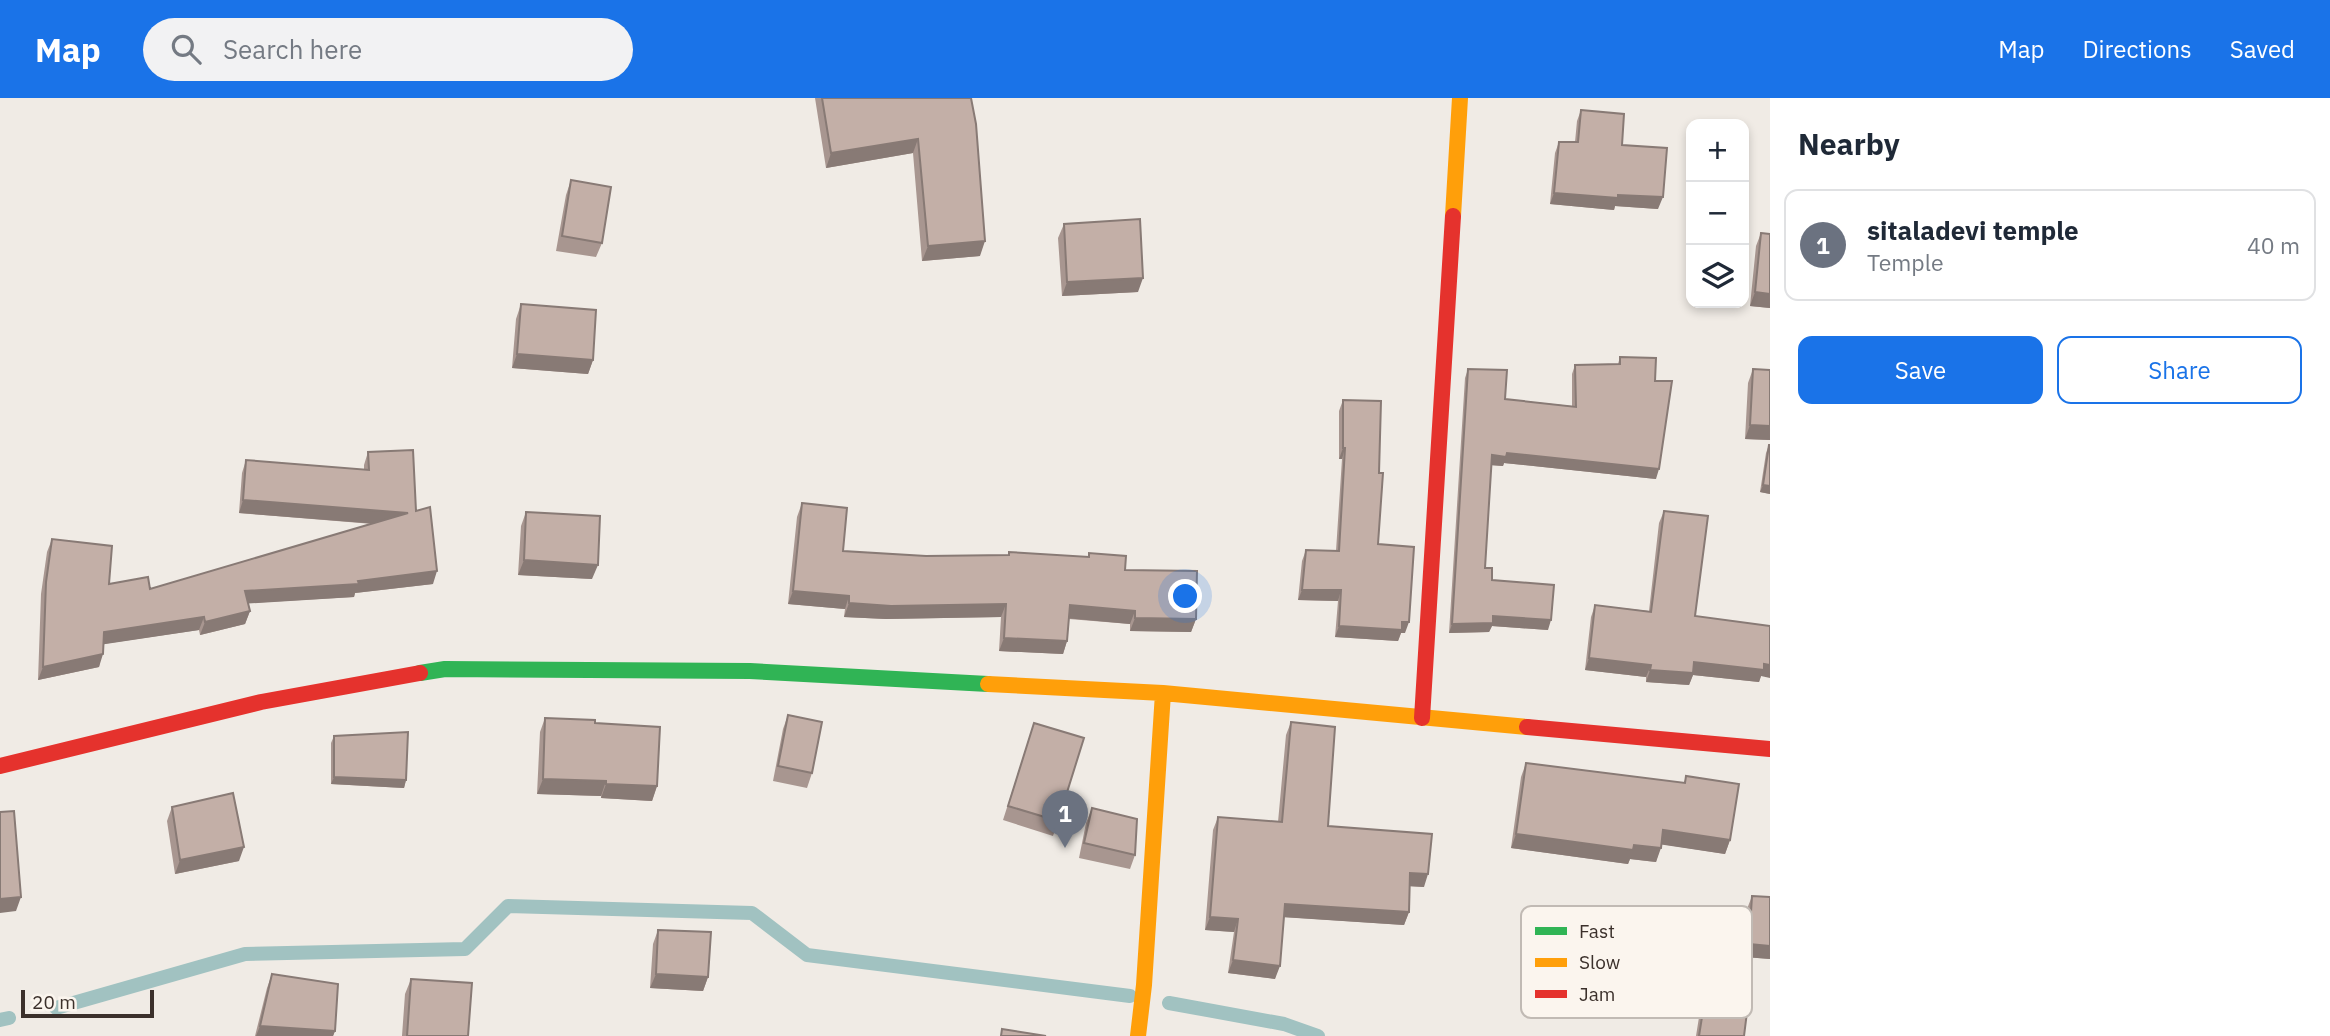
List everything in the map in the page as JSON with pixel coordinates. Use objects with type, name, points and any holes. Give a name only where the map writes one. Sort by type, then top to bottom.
[{"type":"street","points":[[1422,718],[1460,98]]},
{"type":"street","points":[[0,766],[261,702],[445,669],[750,671],[1163,693],[1770,749]]},
{"type":"street","points":[[1138,1036],[1144,985],[1163,693]]},
{"type":"building","points":[[822,98],[971,98],[976,124],[985,241],[928,246],[918,139],[831,153]]},
{"type":"building","points":[[1581,110],[1624,114],[1622,145],[1667,148],[1663,197],[1618,195],[1618,198],[1554,193],[1559,142],[1578,142]]},
{"type":"building","points":[[571,180],[611,187],[602,243],[562,236]]},
{"type":"building","points":[[1140,219],[1143,278],[1067,282],[1064,224]]},
{"type":"building","points":[[1761,233],[1770,234],[1770,294],[1755,292]]},
{"type":"building","points":[[521,304],[596,310],[593,360],[517,354]]},
{"type":"building","points":[[1620,357],[1656,358],[1655,381],[1672,381],[1659,469],[1507,453],[1506,457],[1492,455],[1485,568],[1492,568],[1492,580],[1554,585],[1551,620],[1493,616],[1493,623],[1452,624],[1468,369],[1507,370],[1505,399],[1576,407],[1575,365],[1620,364]]},
{"type":"building","points":[[1753,369],[1770,370],[1770,426],[1750,425]]},
{"type":"building","points":[[1343,400],[1381,401],[1379,473],[1383,473],[1378,544],[1414,547],[1409,622],[1402,622],[1402,630],[1339,626],[1341,590],[1302,590],[1306,550],[1339,551],[1345,448]]},
{"type":"building","points":[[1770,445],[1770,486],[1763,485]]},
{"type":"building","points":[[413,450],[416,511],[430,507],[437,571],[358,581],[359,584],[245,591],[250,611],[205,622],[204,617],[104,632],[103,654],[43,667],[46,582],[52,539],[112,546],[109,584],[148,577],[150,589],[408,513],[243,500],[246,460],[369,470],[368,452]]},
{"type":"building","points":[[802,503],[847,508],[843,551],[926,556],[1009,555],[1009,552],[1089,557],[1089,553],[1126,556],[1125,570],[1197,571],[1196,619],[1135,618],[1135,611],[1070,605],[1067,641],[1004,638],[1006,604],[891,606],[849,603],[849,596],[793,591]]},
{"type":"building","points":[[1664,511],[1708,516],[1695,616],[1770,626],[1770,665],[1764,664],[1764,670],[1694,662],[1693,673],[1650,670],[1651,665],[1589,658],[1595,605],[1651,612]]},
{"type":"building","points":[[526,512],[600,516],[598,565],[524,560]]},
{"type":"building","points":[[788,715],[822,722],[812,773],[778,766]]},
{"type":"building","points":[[545,718],[660,727],[657,786],[543,779]]},
{"type":"building","points":[[1291,722],[1335,727],[1328,826],[1432,834],[1428,874],[1410,873],[1409,912],[1285,904],[1280,966],[1233,960],[1238,919],[1210,917],[1218,817],[1282,822]]},
{"type":"building","points":[[1034,723],[1084,738],[1058,821],[1008,806]]},
{"type":"building","points":[[408,732],[406,780],[334,777],[334,736]]},
{"type":"building","points":[[1526,763],[1685,783],[1686,776],[1739,784],[1730,840],[1663,830],[1661,848],[1634,845],[1633,850],[1516,834]]},
{"type":"building","points":[[233,793],[244,847],[180,860],[172,807]]},
{"type":"building","points":[[1092,808],[1137,819],[1135,855],[1084,843]]},
{"type":"building","points":[[14,811],[21,897],[0,899],[0,812]]},
{"type":"building","points":[[1752,896],[1770,897],[1770,946],[1752,944]]},
{"type":"building","points":[[658,930],[711,932],[708,977],[656,974]]},
{"type":"building","points":[[272,974],[338,984],[335,1031],[260,1026]]},
{"type":"building","points":[[411,979],[472,983],[468,1036],[407,1036]]},
{"type":"building","points":[[1702,1018],[1746,1018],[1744,1036],[1699,1036]]},
{"type":"building","points":[[1002,1029],[1046,1036],[1001,1036]]},
{"type":"waterway","points":[[56,1008],[245,954],[465,949],[508,906],[752,913],[807,955],[1130,996]]},
{"type":"waterway","points":[[1169,1003],[1284,1024],[1318,1036]]},
{"type":"waterway","points":[[0,1020],[9,1018]]},
{"type":"traffic: fast","points":[[420,673],[445,669],[750,671],[988,684]]},
{"type":"traffic: slow","points":[[1453,216],[1460,98]]},
{"type":"traffic: slow","points":[[988,684],[1163,693],[1527,727]]},
{"type":"traffic: slow","points":[[1138,1036],[1144,985],[1163,693]]},
{"type":"traffic: jam","points":[[1422,718],[1453,216]]},
{"type":"traffic: jam","points":[[0,766],[261,702],[420,673]]},
{"type":"traffic: jam","points":[[1527,727],[1770,749]]},
{"type":"place","name":"sitaladevi temple","points":[[1065,848]]}]
